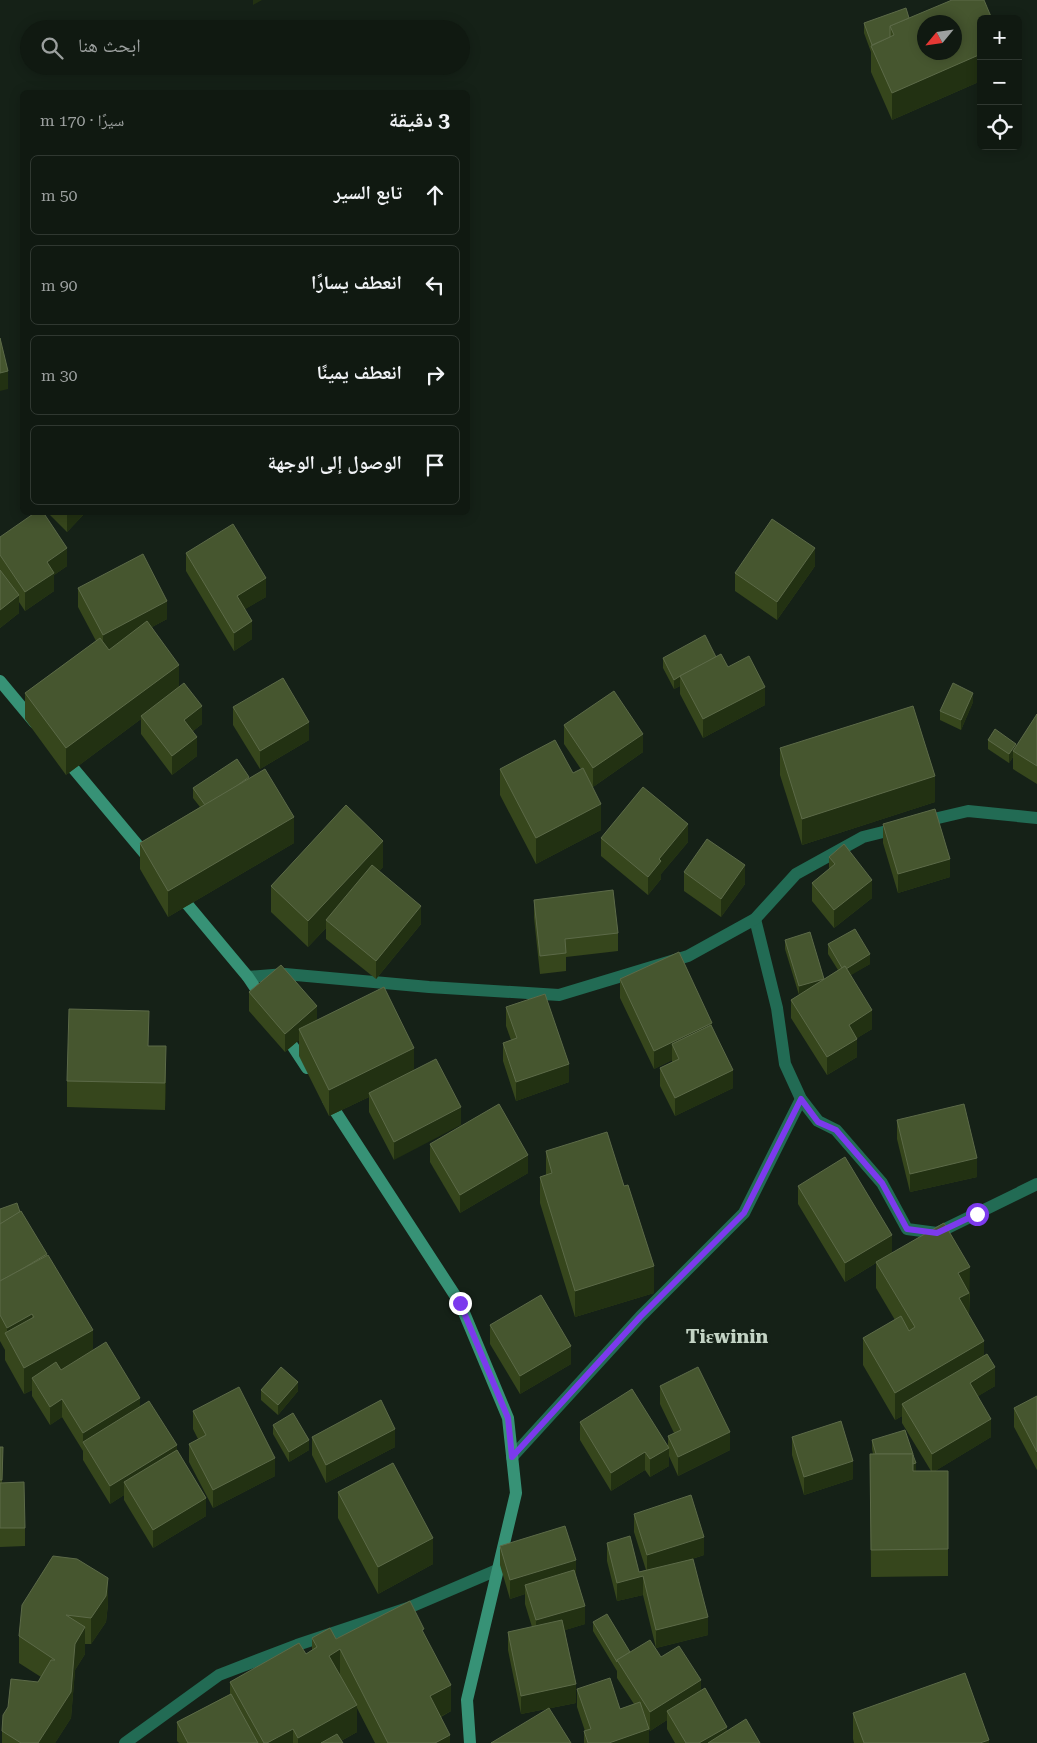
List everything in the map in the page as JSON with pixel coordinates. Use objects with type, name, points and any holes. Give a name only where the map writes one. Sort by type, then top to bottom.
[{"type":"street","points":[[0,681],[44,734]]},
{"type":"street","points":[[57,749],[159,871]]},
{"type":"street","points":[[248,977],[285,974],[428,987],[559,995],[688,956],[755,919],[796,874],[863,837],[968,811],[1037,818]]},
{"type":"street","points":[[172,886],[248,977],[460,1303],[508,1418],[516,1493],[467,1700],[470,1743]]},
{"type":"street","points":[[755,919],[777,1008],[785,1064],[801,1099],[818,1122],[836,1130],[882,1183],[907,1229],[937,1233],[1037,1184]]},
{"type":"street","points":[[512,1457],[640,1317],[744,1213],[801,1099]]},
{"type":"street","points":[[125,1743],[219,1675],[408,1608],[497,1570]]},
{"type":"building","points":[[952,0],[984,0],[990,15],[977,15],[977,56],[892,93],[871,46],[894,35],[890,26]]},
{"type":"building","points":[[906,8],[909,18],[890,26],[890,37],[872,45],[864,23]]},
{"type":"building","points":[[0,338],[8,371],[0,373]]},
{"type":"building","points":[[32,515],[45,515],[67,548],[47,562],[54,573],[25,592],[0,555],[0,537]]},
{"type":"building","points":[[772,519],[815,548],[777,602],[735,573]]},
{"type":"building","points":[[233,524],[266,578],[237,596],[252,621],[234,633],[186,553]]},
{"type":"building","points":[[143,554],[167,601],[103,635],[78,588]]},
{"type":"building","points":[[0,570],[19,595],[0,610]]},
{"type":"building","points":[[147,621],[179,665],[66,748],[25,693],[100,638],[109,650]]},
{"type":"building","points":[[705,635],[716,657],[674,680],[663,658]]},
{"type":"building","points":[[721,654],[728,667],[749,656],[765,687],[703,719],[680,676]]},
{"type":"building","points":[[283,678],[309,722],[260,751],[233,707]]},
{"type":"building","points":[[184,683],[202,706],[184,720],[197,737],[172,756],[141,716]]},
{"type":"building","points":[[953,683],[973,693],[961,720],[940,711]]},
{"type":"building","points":[[614,691],[643,734],[593,768],[564,725]]},
{"type":"building","points":[[913,706],[935,776],[802,819],[780,748]]},
{"type":"building","points":[[1037,714],[1037,766],[1013,751]]},
{"type":"building","points":[[995,729],[1016,744],[1009,754],[988,740]]},
{"type":"building","points":[[555,740],[573,773],[583,768],[601,804],[536,838],[500,769]]},
{"type":"building","points":[[237,759],[249,777],[205,805],[193,788]]},
{"type":"building","points":[[265,769],[294,817],[168,891],[140,843]]},
{"type":"building","points":[[643,787],[688,824],[659,859],[661,861],[648,877],[601,838]]},
{"type":"building","points":[[346,805],[383,841],[308,921],[271,886]]},
{"type":"building","points":[[935,809],[950,859],[898,874],[883,824]]},
{"type":"building","points":[[707,839],[745,865],[721,899],[684,872]]},
{"type":"building","points":[[844,844],[872,880],[834,910],[812,883],[835,864],[829,857]]},
{"type":"building","points":[[372,865],[421,906],[376,961],[326,920]]},
{"type":"building","points":[[613,890],[618,933],[565,939],[566,953],[540,956],[534,900]]},
{"type":"building","points":[[855,929],[870,954],[846,969],[845,966],[842,968],[828,944]]},
{"type":"building","points":[[810,932],[824,979],[799,986],[785,940]]},
{"type":"building","points":[[679,952],[712,1023],[654,1051],[620,979]]},
{"type":"building","points":[[281,965],[317,1006],[285,1034],[249,992]]},
{"type":"building","points":[[845,966],[872,1010],[849,1025],[857,1039],[827,1057],[791,1000]]},
{"type":"building","points":[[384,987],[414,1048],[329,1090],[299,1029]]},
{"type":"building","points":[[545,994],[569,1064],[516,1082],[503,1043],[517,1038],[506,1007]]},
{"type":"building","points":[[69,1009],[149,1011],[148,1046],[166,1046],[165,1083],[67,1081]]},
{"type":"building","points":[[711,1025],[733,1070],[675,1098],[660,1068],[679,1059],[672,1044]]},
{"type":"building","points":[[436,1059],[461,1107],[394,1142],[369,1093]]},
{"type":"building","points":[[499,1104],[528,1155],[460,1195],[430,1144]]},
{"type":"building","points":[[964,1104],[977,1158],[910,1174],[897,1120]]},
{"type":"building","points":[[607,1132],[624,1186],[628,1185],[654,1266],[575,1291],[540,1177],[552,1173],[546,1151]]},
{"type":"building","points":[[845,1157],[892,1235],[845,1263],[798,1186]]},
{"type":"building","points":[[17,1203],[20,1212],[0,1224],[0,1209]]},
{"type":"building","points":[[21,1211],[47,1254],[0,1281],[0,1224]]},
{"type":"building","points":[[944,1223],[970,1267],[958,1273],[969,1293],[959,1298],[984,1341],[895,1393],[863,1338],[901,1316],[909,1331],[915,1327],[876,1262]]},
{"type":"building","points":[[48,1255],[93,1330],[24,1368],[5,1333],[34,1317],[32,1314],[7,1328],[0,1315],[0,1281]]},
{"type":"building","points":[[541,1295],[571,1346],[520,1376],[490,1325]]},
{"type":"building","points":[[106,1342],[140,1398],[83,1433],[62,1399],[50,1407],[32,1378],[56,1362],[61,1370]]},
{"type":"building","points":[[987,1354],[995,1367],[970,1383],[991,1419],[932,1454],[902,1404]]},
{"type":"building","points":[[281,1367],[298,1382],[278,1405],[261,1390]]},
{"type":"building","points":[[698,1367],[730,1432],[678,1457],[668,1436],[681,1430],[660,1386]]},
{"type":"building","points":[[239,1387],[275,1458],[213,1490],[189,1444],[206,1435],[193,1411]]},
{"type":"building","points":[[632,1389],[669,1448],[650,1459],[645,1452],[611,1473],[580,1422]]},
{"type":"building","points":[[1037,1396],[1037,1452],[1014,1408]]},
{"type":"building","points":[[381,1400],[395,1429],[326,1465],[312,1437]]},
{"type":"building","points":[[149,1401],[177,1445],[110,1486],[83,1442]]},
{"type":"building","points":[[293,1413],[309,1440],[289,1452],[273,1425]]},
{"type":"building","points":[[841,1421],[853,1461],[804,1477],[792,1437]]},
{"type":"building","points":[[905,1430],[913,1454],[876,1454],[872,1440]]},
{"type":"building","points":[[0,1447],[3,1447],[2,1480],[0,1480]]},
{"type":"building","points":[[177,1450],[206,1498],[153,1530],[124,1482]]},
{"type":"building","points":[[870,1454],[913,1454],[913,1471],[948,1471],[948,1549],[871,1550]]},
{"type":"building","points":[[393,1463],[433,1538],[378,1567],[338,1492]]},
{"type":"building","points":[[24,1482],[25,1528],[0,1528],[0,1483]]},
{"type":"building","points":[[691,1495],[704,1537],[647,1555],[634,1514]]},
{"type":"building","points":[[565,1526],[576,1560],[510,1580],[500,1546]]},
{"type":"building","points":[[630,1536],[639,1572],[693,1559],[708,1617],[656,1630],[643,1576],[617,1583],[607,1543]]},
{"type":"building","points":[[53,1556],[77,1559],[108,1578],[106,1596],[91,1618],[66,1615],[85,1627],[75,1644],[71,1692],[38,1743],[21,1743],[2,1731],[3,1715],[8,1707],[11,1679],[38,1682],[51,1660],[55,1660],[19,1636],[22,1605]]},
{"type":"building","points":[[574,1570],[585,1606],[536,1620],[525,1585]]},
{"type":"building","points":[[410,1601],[424,1629],[422,1630],[451,1685],[430,1696],[450,1735],[435,1743],[388,1743],[340,1649],[329,1656],[357,1705],[298,1738],[293,1729],[264,1743],[230,1682],[299,1643],[306,1654],[317,1647],[312,1638],[330,1628],[336,1639]]},
{"type":"building","points":[[607,1614],[630,1652],[617,1660],[617,1662],[593,1622]]},
{"type":"building","points":[[562,1620],[576,1684],[521,1696],[508,1632]]},
{"type":"building","points":[[650,1640],[661,1657],[679,1646],[701,1680],[650,1712],[617,1660]]},
{"type":"building","points":[[965,1673],[989,1740],[980,1743],[864,1743],[853,1713]]},
{"type":"building","points":[[610,1678],[620,1709],[640,1702],[649,1729],[609,1743],[588,1743],[584,1731],[591,1729],[577,1689]]},
{"type":"building","points":[[705,1688],[727,1727],[699,1743],[686,1743],[667,1711]]},
{"type":"building","points":[[231,1694],[258,1743],[188,1743],[177,1722]]},
{"type":"building","points":[[549,1708],[571,1743],[491,1743]]},
{"type":"building","points":[[746,1719],[760,1743],[708,1743]]},
{"type":"building","points":[[337,1734],[343,1743],[321,1743]]},
{"type":"district","name":"Tiɛwinin","points":[[727,1336]]},
{"type":"route","points":[[460,1303],[508,1418],[512,1457],[640,1317],[700,1260],[744,1213],[801,1099],[818,1122],[836,1130],[882,1183],[907,1229],[937,1233],[977,1214]]}]
